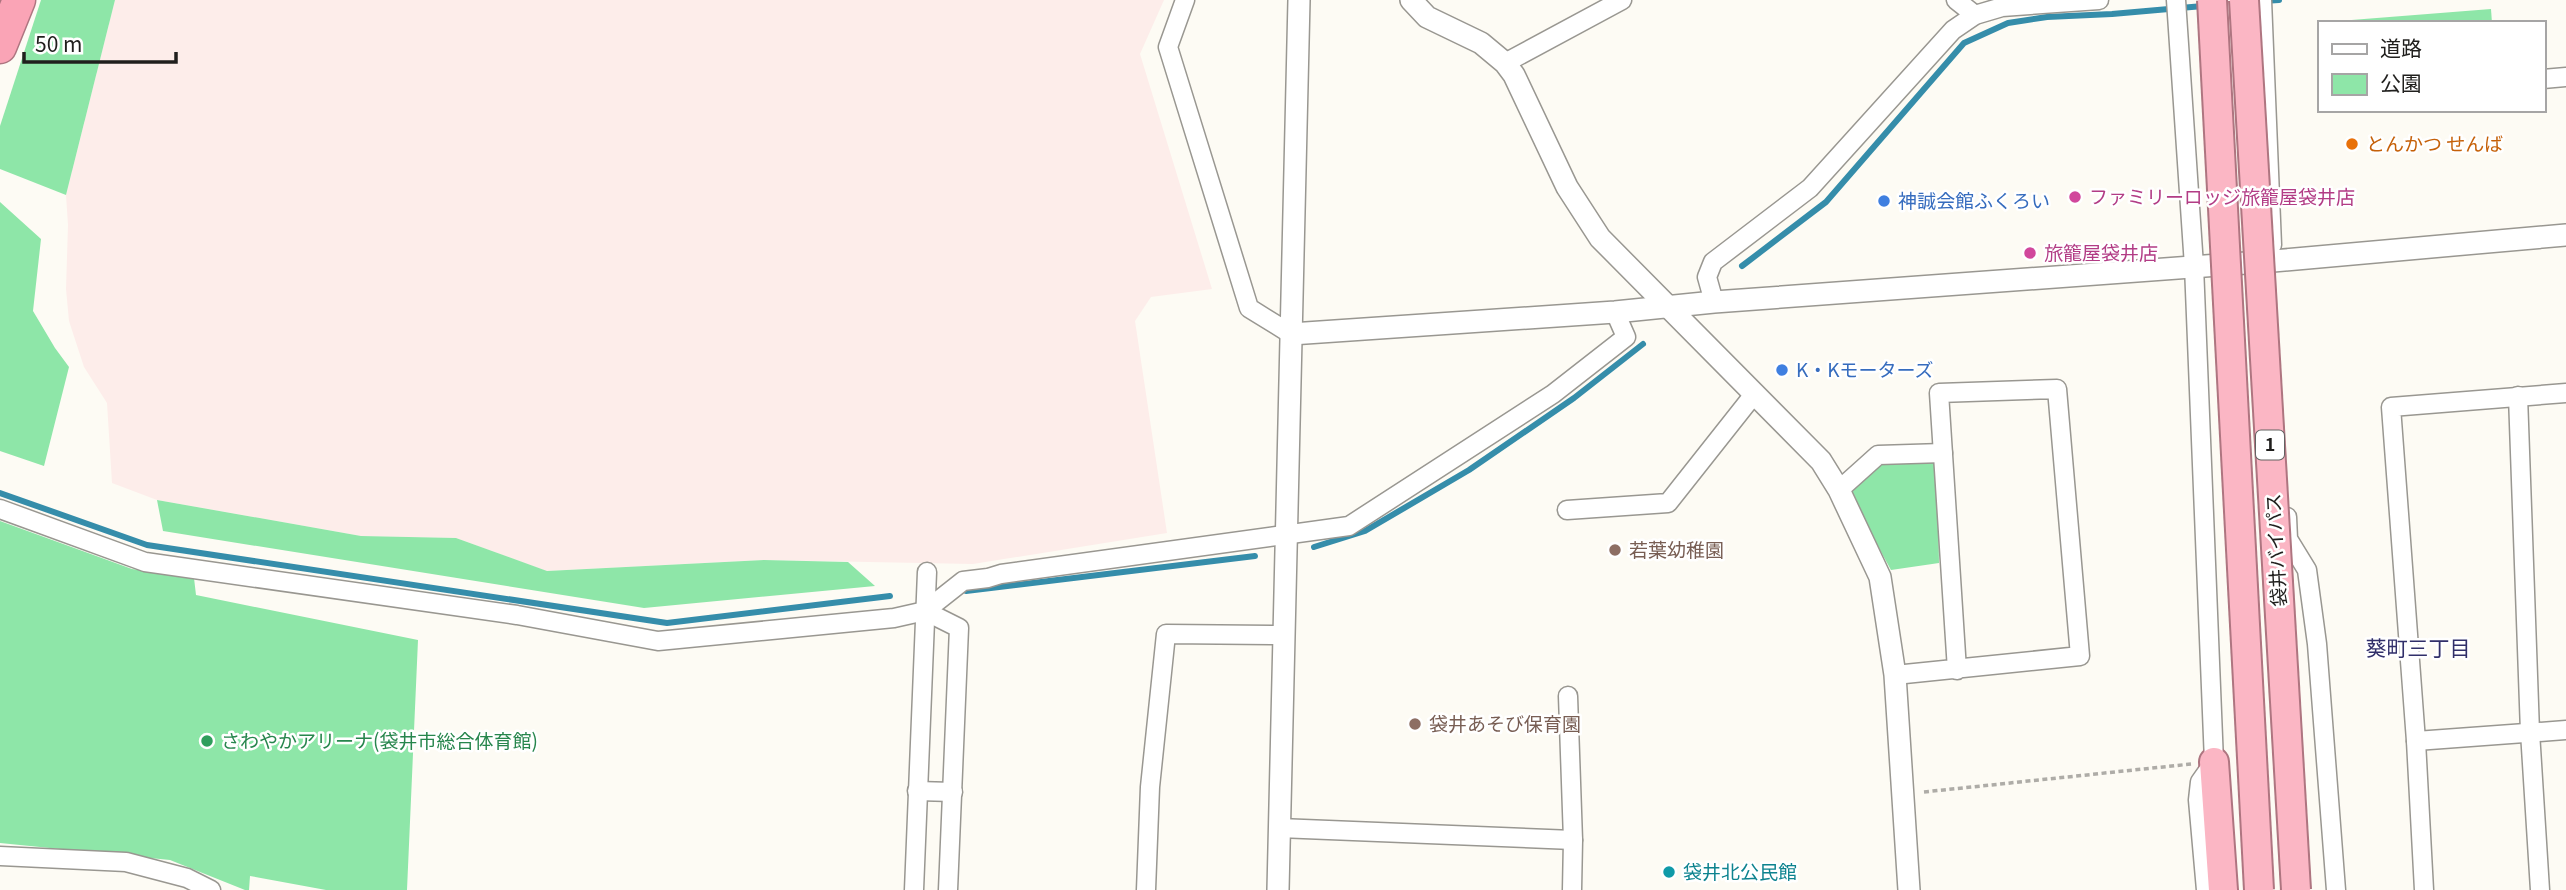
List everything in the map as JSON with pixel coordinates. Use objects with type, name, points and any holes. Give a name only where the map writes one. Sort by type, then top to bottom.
[{"type":"highway","points":[[0,47],[19,0]]},
{"type":"highway","name":"袋井バイパス","points":[[2211,0],[2259,890]]},
{"type":"highway","name":"袋井バイパス","points":[[2244,0],[2296,890]]},
{"type":"highway","points":[[2288,539],[2310,890]]},
{"type":"highway","points":[[2214,762],[2223,890]]},
{"type":"street","points":[[1185,0],[1168,47],[1249,308],[1291,334],[2273,261],[2566,235]]},
{"type":"street","points":[[1278,890],[1298,0]]},
{"type":"street","points":[[1411,0],[1427,16],[1481,43],[1506,62],[1567,187],[1600,238],[1822,461],[1839,490],[1880,577],[1895,675],[1909,890]]},
{"type":"street","points":[[1506,62],[1622,0]]},
{"type":"street","points":[[1714,302],[1707,277],[1713,262],[1810,188],[1953,30],[1975,15],[2002,7],[2099,0]]},
{"type":"street","points":[[2176,0],[2194,266],[2214,762],[2200,782],[2198,800],[2206,890]]},
{"type":"street","points":[[2262,0],[2288,539],[2307,570],[2318,644],[2336,890]]},
{"type":"street","points":[[1959,1],[1975,15]]},
{"type":"street","points":[[2545,79],[2566,77]]},
{"type":"street","points":[[0,509],[145,562],[517,615],[658,641],[894,618],[925,611],[962,581],[988,578],[1001,573],[1349,526],[1553,394],[1626,337],[1615,312]]},
{"type":"street","points":[[1895,675],[1957,670],[2080,656],[2057,389],[1939,393],[1957,670]]},
{"type":"street","points":[[1567,510],[1668,503],[1755,393]]},
{"type":"street","points":[[2424,890],[2416,741],[2391,407],[2566,393]]},
{"type":"street","points":[[2518,396],[2530,732],[2540,890]]},
{"type":"street","points":[[1839,490],[1878,455],[1943,453]]},
{"type":"street","points":[[914,890],[927,572]]},
{"type":"street","points":[[925,611],[959,628],[948,890]]},
{"type":"street","points":[[1146,890],[1150,787],[1166,634],[1284,635]]},
{"type":"street","points":[[1568,696],[1572,890]]},
{"type":"street","points":[[2416,741],[2566,730]]},
{"type":"street","points":[[917,791],[953,792]]},
{"type":"street","points":[[1279,828],[1573,840]]},
{"type":"street","points":[[0,856],[126,862],[187,878],[211,890]]},
{"type":"path","points":[[1904,794],[2214,762]]},
{"type":"shaded area","points":[[115,0],[1164,0],[1140,54],[1212,289],[1151,297],[1135,321],[1167,533],[973,564],[764,560],[546,571],[456,538],[361,536],[157,500],[112,483],[107,403],[84,367],[69,321],[66,289],[66,195]]},
{"type":"green space","points":[[41,0],[115,0],[66,195],[0,169],[0,126]]},
{"type":"green space","points":[[2491,9],[2492,21],[2339,21]]},
{"type":"green space","points":[[0,202],[41,239],[33,311],[69,367],[44,466],[0,451]]},
{"type":"green space","points":[[1937,453],[1939,563],[1891,570],[1848,492],[1878,455]]},
{"type":"green space","points":[[157,500],[361,536],[456,538],[547,571],[764,560],[848,562],[875,586],[644,608],[163,531]]},
{"type":"green space","name":"さわやかアリーナ(袋井市総合体育館)","points":[[0,521],[132,569],[194,578],[196,595],[418,640],[407,890],[326,890],[250,876],[249,890],[245,890],[170,860],[0,843]]},
{"type":"waterway","points":[[2263,1],[2279,0]]},
{"type":"waterway","points":[[1742,266],[1826,202],[1964,43],[2008,23],[2047,17],[2203,6]]},
{"type":"waterway","points":[[1314,547],[1365,531],[1469,470],[1574,398],[1643,344]]},
{"type":"waterway","points":[[0,493],[147,545],[667,623],[890,596]]},
{"type":"waterway","points":[[966,591],[1255,556]]},
{"type":"place","name":"とんかつ せんば","points":[[2352,144]]},
{"type":"place","name":"ファミリーロッジ旅籠屋袋井店","points":[[2075,197]]},
{"type":"place","name":"神誠会館ふくろい","points":[[1884,201]]},
{"type":"place","name":"旅籠屋袋井店","points":[[2030,253]]},
{"type":"place","name":"K・Kモーターズ","points":[[1782,370]]},
{"type":"place","name":"若葉幼稚園","points":[[1615,550]]},
{"type":"place","name":"袋井あそび保育園","points":[[1415,724]]},
{"type":"place","name":"さわやかアリーナ(袋井市総合体育館)","points":[[207,741]]},
{"type":"place","name":"袋井北公民館","points":[[1669,872]]},
{"type":"district","name":"葵町三丁目","points":[[2418,649]]}]
